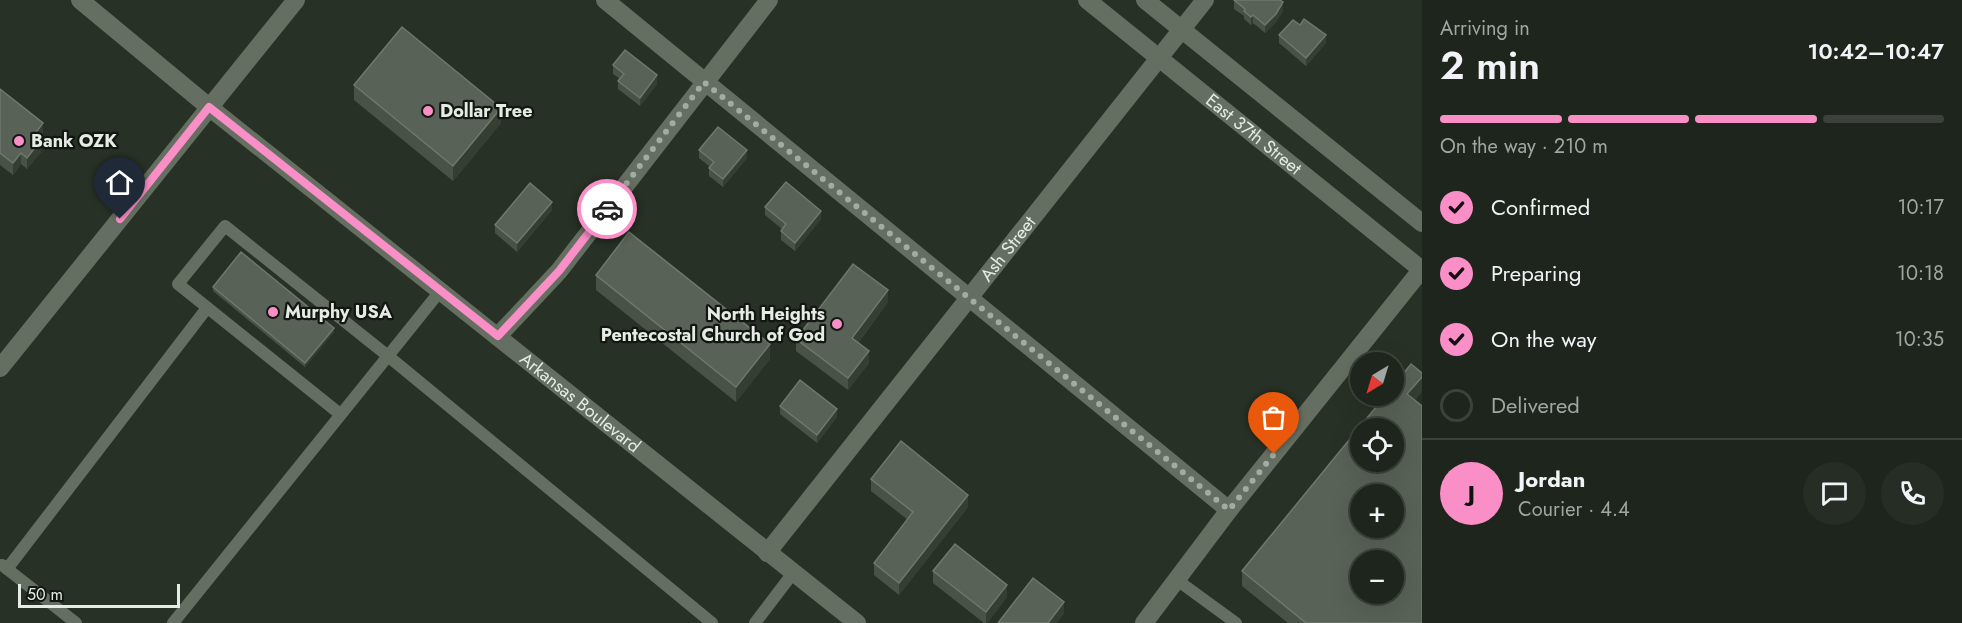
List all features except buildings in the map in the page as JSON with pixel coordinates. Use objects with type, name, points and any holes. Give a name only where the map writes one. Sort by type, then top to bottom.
[{"type":"street","name":"Arkansas Boulevard","points":[[80,0],[209,107],[857,623]]},
{"type":"street","points":[[0,368],[296,0]]},
{"type":"street","points":[[605,0],[1229,510]]},
{"type":"street","points":[[498,336],[559,271],[769,0]]},
{"type":"street","name":"East 37th Street","points":[[1087,0],[1422,269]]},
{"type":"street","name":"East 37th Street","points":[[1145,0],[1422,223]]},
{"type":"street","name":"Ash Street","points":[[767,552],[1205,0]]},
{"type":"street","points":[[1144,623],[1229,510],[1422,269]]},
{"type":"lane","points":[[340,414],[178,284],[225,226],[388,356],[712,623]]},
{"type":"lane","points":[[174,623],[441,290]]},
{"type":"lane","points":[[76,623],[3,566],[207,308]]},
{"type":"lane","points":[[755,623],[794,573]]},
{"type":"lane","points":[[1177,580],[1236,623]]},
{"type":"way so far","points":[[607,209],[704,82],[1229,510],[1274,454]]},
{"type":"place","name":"Dollar Tree","points":[[428,111]]},
{"type":"place","name":"Bank OZK","points":[[19,141]]},
{"type":"place","name":"Murphy USA","points":[[273,312]]},
{"type":"place","name":"North Heights Pentecostal Church of God","points":[[837,324]]},
{"type":"route","points":[[120,219],[209,107],[498,336],[559,271],[607,209]]}]
